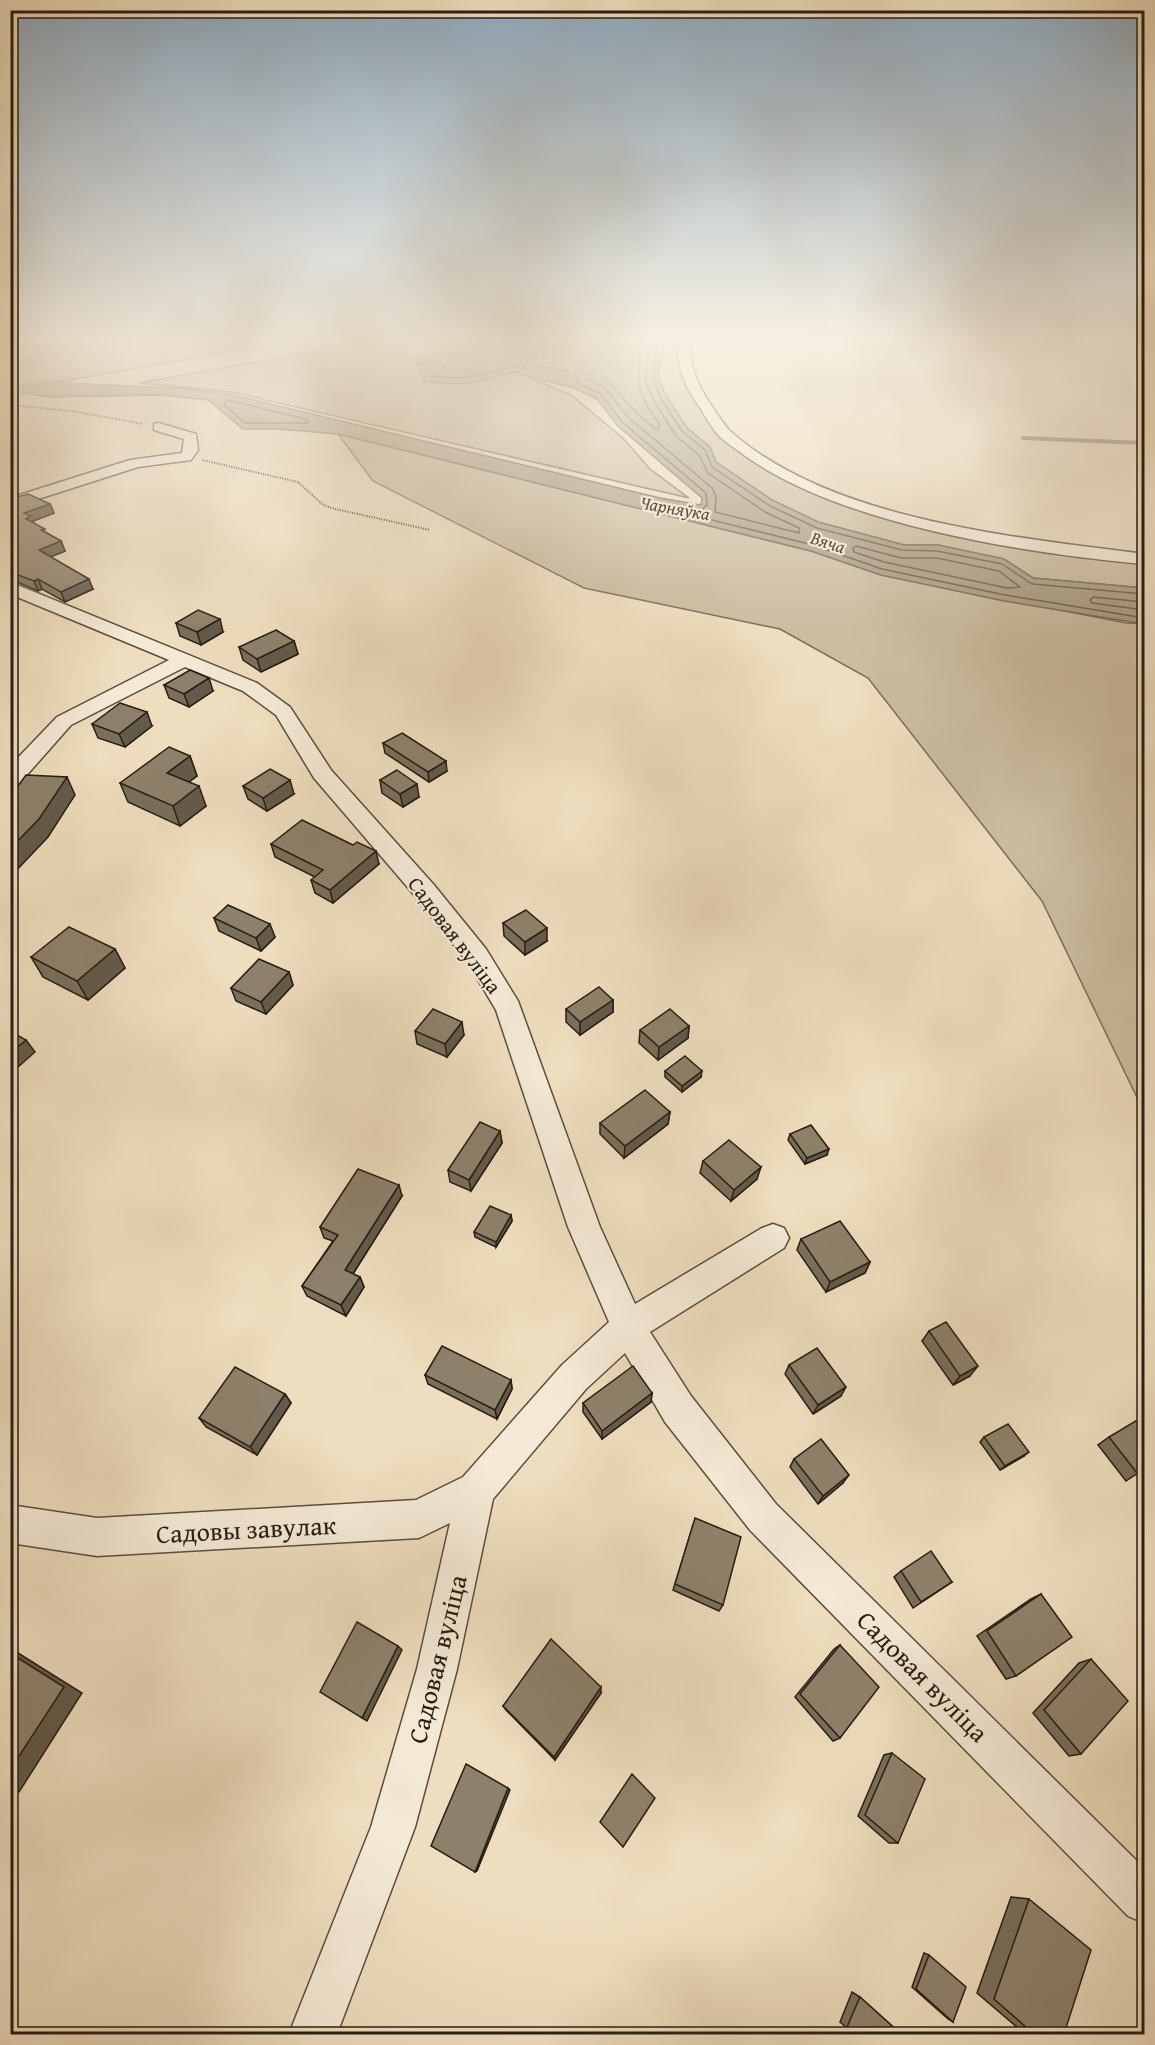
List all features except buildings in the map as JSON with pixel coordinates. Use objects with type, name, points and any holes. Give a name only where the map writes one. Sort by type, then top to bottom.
[{"type":"street","points":[[10,503],[144,461],[186,457],[191,450],[191,437]]},
{"type":"street","points":[[731,437],[749,453],[806,486],[864,508],[918,522],[1144,559]]},
{"type":"street","name":"Садовая вуліца","points":[[10,587],[250,687],[283,711],[303,739],[322,773],[425,891],[477,956],[509,1008],[584,1227],[628,1327],[678,1409],[763,1517],[1144,1900]]},
{"type":"street","points":[[10,780],[64,721],[184,660]]},
{"type":"street","points":[[628,1327],[772,1238]]},
{"type":"street","name":"Садовая вуліца","points":[[313,2034],[393,1827],[437,1669],[476,1490],[574,1377],[628,1327]]},
{"type":"street","name":"Садовы завулак","points":[[10,1524],[97,1538],[419,1519],[476,1490]]},
{"type":"path","points":[[186,457],[282,477],[298,482],[322,504],[331,508],[430,530]]},
{"type":"shaded area","points":[[341,437],[352,437],[811,551],[881,575],[1126,623],[1144,624],[1144,1112],[1042,901],[868,678],[780,629],[584,588],[373,481]]},
{"type":"shaded area","points":[[427,437],[622,437],[650,469],[689,498]]},
{"type":"shaded area","points":[[698,437],[736,437],[806,486],[952,529],[1144,558],[1144,588],[1033,578],[1004,559],[938,545],[904,545],[818,522],[772,500],[716,462],[710,447]]},
{"type":"water","points":[[352,437],[409,437],[660,498],[701,505],[702,498],[631,437],[698,437],[710,447],[716,462],[772,500],[818,522],[904,545],[938,545],[1004,559],[1033,578],[1144,588],[1144,624],[1004,601],[881,575],[811,551]]},
{"type":"waterway","points":[[1023,438],[1144,443]]},
{"type":"water label","name":"Чарняўка","points":[[675,508]]},
{"type":"water label","name":"Вяча","points":[[828,542]]}]
